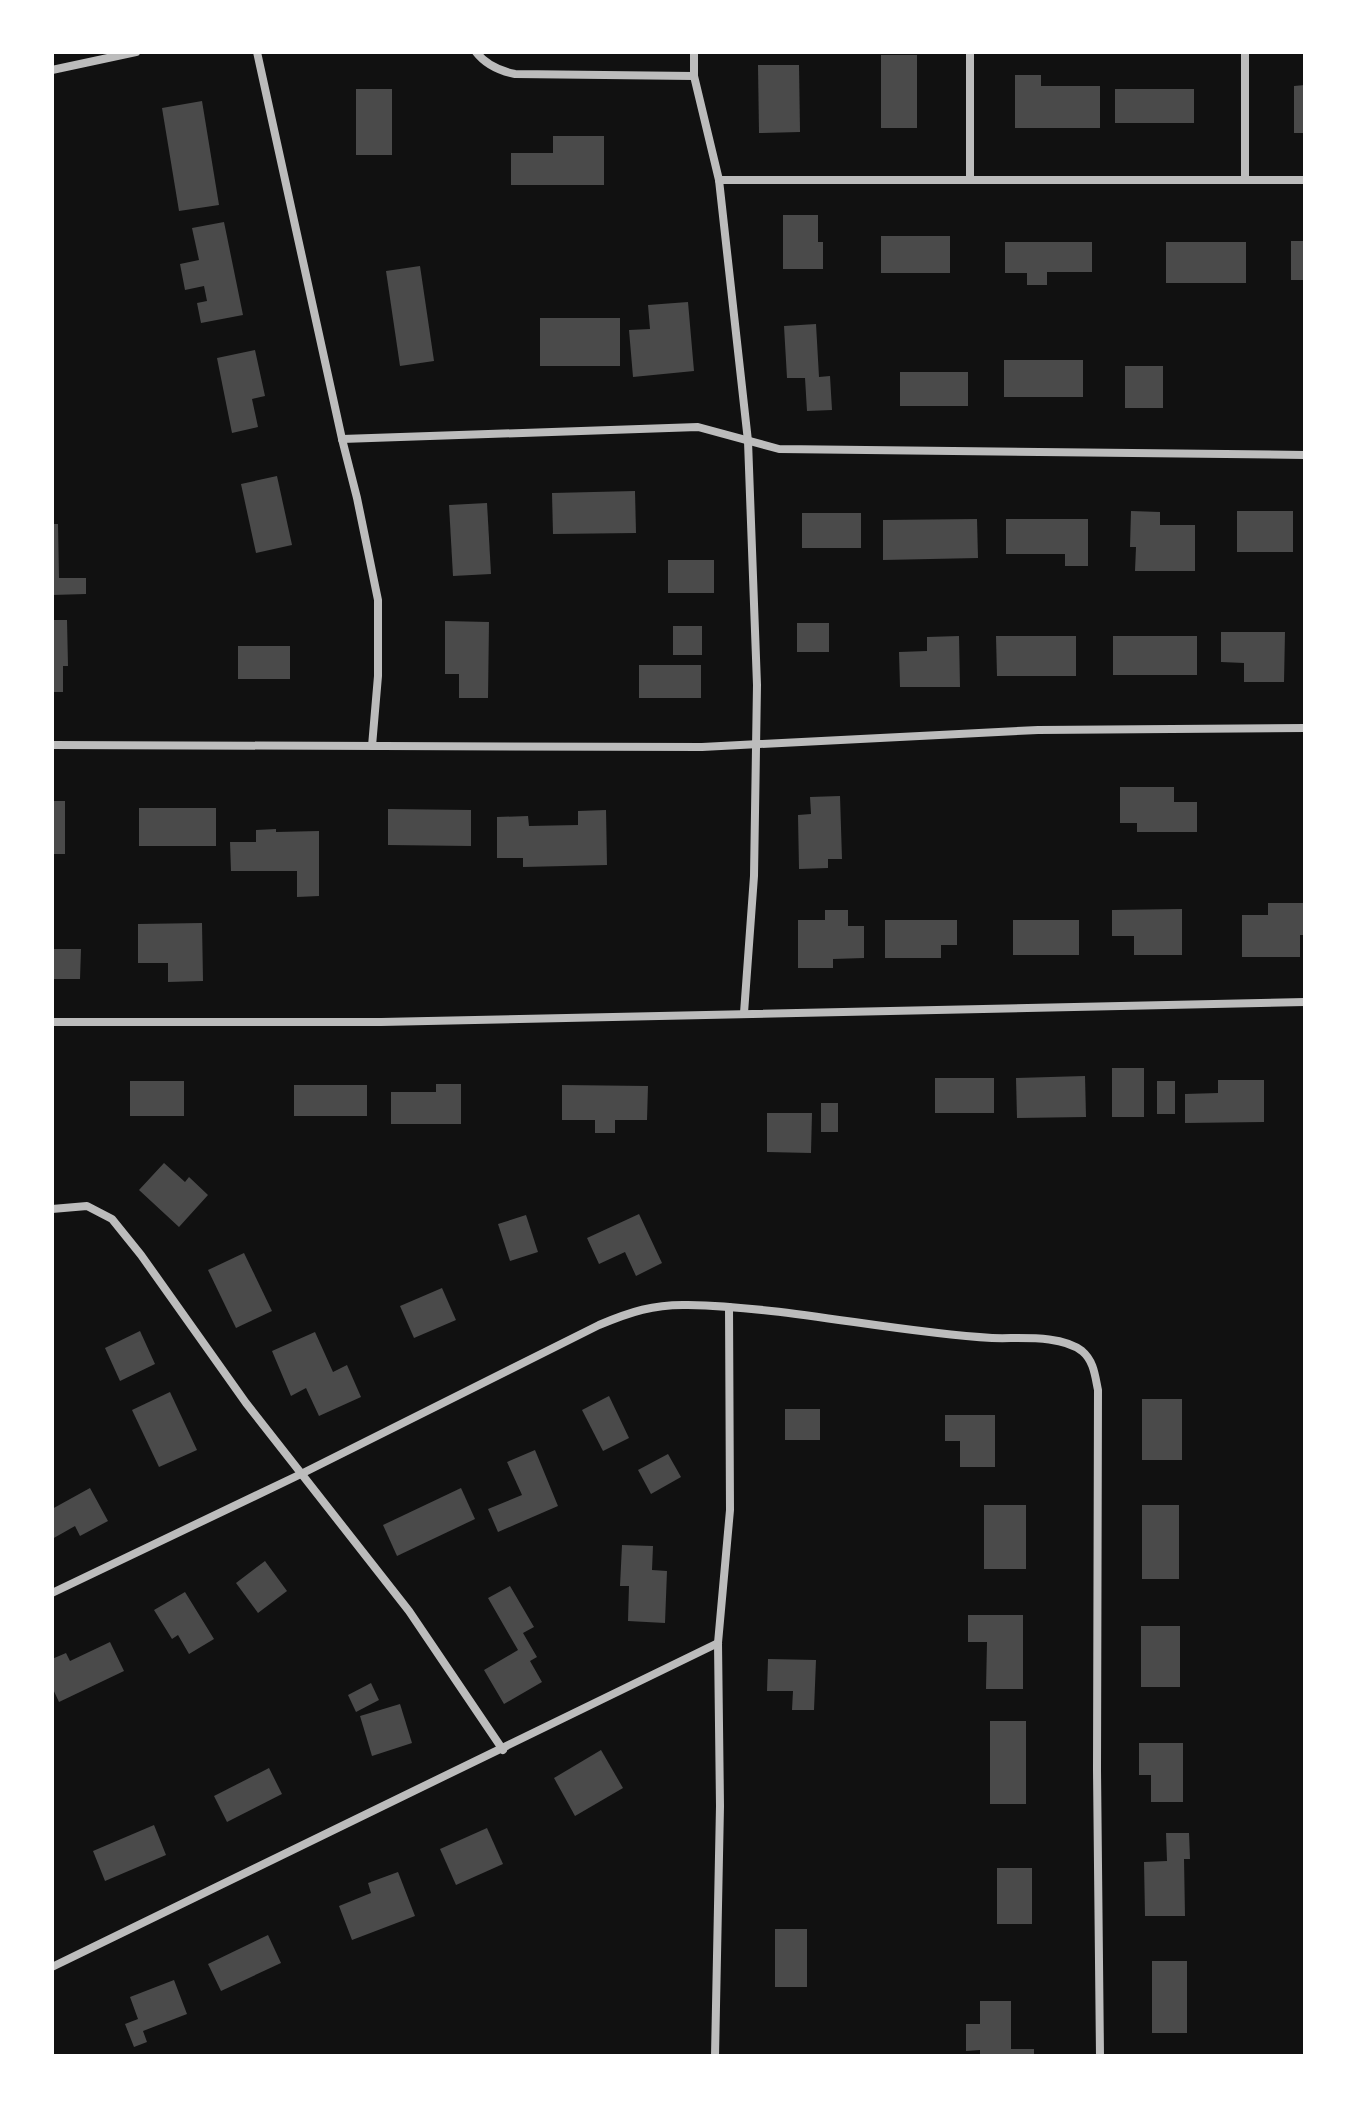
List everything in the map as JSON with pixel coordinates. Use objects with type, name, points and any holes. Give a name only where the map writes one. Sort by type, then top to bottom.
[{"type":"street","points":[[52,70],[136,52]]},
{"type":"street","points":[[257,52],[378,600],[378,676],[372,746]]},
{"type":"street","points":[[476,52],[482,60],[515,74],[694,76]]},
{"type":"street","points":[[694,52],[694,76],[719,180],[748,441],[757,685],[754,876],[744,1013]]},
{"type":"street","points":[[970,52],[970,179]]},
{"type":"street","points":[[1245,52],[1245,180]]},
{"type":"street","points":[[719,180],[1305,180]]},
{"type":"street","points":[[342,439],[698,427],[779,449],[1305,455]]},
{"type":"street","points":[[52,745],[702,747],[1038,730],[1305,728]]},
{"type":"street","points":[[52,1022],[381,1022],[1305,1002]]},
{"type":"street","points":[[52,1209],[87,1206],[112,1219],[246,1403],[409,1611],[503,1750]]},
{"type":"street","points":[[52,1593],[301,1474],[599,1325],[642,1308],[686,1305],[729,1307],[967,1336],[1061,1341],[1082,1351],[1093,1366],[1098,1390],[1100,2056]]},
{"type":"street","points":[[715,2056],[720,1806],[718,1643],[730,1510],[729,1307]]},
{"type":"street","points":[[52,1967],[718,1643]]},
{"type":"building","points":[[881,55],[917,55],[917,128],[881,128]]},
{"type":"building","points":[[758,65],[799,65],[800,132],[759,133]]},
{"type":"building","points":[[1015,75],[1041,75],[1041,86],[1100,86],[1100,128],[1015,128]]},
{"type":"building","points":[[1305,85],[1305,133],[1294,133],[1294,86]]},
{"type":"building","points":[[356,89],[392,89],[392,155],[356,155]]},
{"type":"building","points":[[1115,89],[1194,89],[1194,123],[1115,123]]},
{"type":"building","points":[[202,101],[219,205],[179,211],[162,108]]},
{"type":"building","points":[[553,136],[604,136],[604,185],[511,185],[511,153],[553,153]]},
{"type":"building","points":[[783,215],[818,215],[818,242],[823,242],[823,269],[783,269]]},
{"type":"building","points":[[224,222],[243,315],[201,323],[197,303],[207,301],[204,286],[185,290],[180,264],[199,260],[192,228]]},
{"type":"building","points":[[881,236],[950,236],[950,273],[881,273]]},
{"type":"building","points":[[1291,241],[1305,241],[1305,280],[1291,280]]},
{"type":"building","points":[[1005,242],[1092,242],[1092,272],[1047,272],[1047,285],[1027,285],[1027,273],[1005,273]]},
{"type":"building","points":[[1166,242],[1246,242],[1246,283],[1166,283]]},
{"type":"building","points":[[420,266],[434,361],[400,366],[386,271]]},
{"type":"building","points":[[688,302],[694,371],[633,377],[629,330],[650,329],[648,305]]},
{"type":"building","points":[[540,318],[620,318],[620,366],[540,366]]},
{"type":"building","points":[[816,324],[819,377],[830,376],[832,410],[807,411],[805,378],[787,378],[784,326]]},
{"type":"building","points":[[255,350],[265,396],[252,399],[258,427],[232,433],[217,358]]},
{"type":"building","points":[[1004,360],[1083,360],[1083,397],[1004,397]]},
{"type":"building","points":[[1125,366],[1163,366],[1163,408],[1125,408]]},
{"type":"building","points":[[900,372],[968,372],[968,406],[900,406]]},
{"type":"building","points":[[277,476],[292,545],[256,553],[241,484]]},
{"type":"building","points":[[635,491],[636,533],[553,534],[552,493]]},
{"type":"building","points":[[487,503],[491,574],[453,576],[449,505]]},
{"type":"building","points":[[1131,511],[1160,512],[1160,525],[1195,525],[1195,571],[1135,571],[1136,547],[1130,547]]},
{"type":"building","points":[[1237,511],[1293,511],[1293,552],[1237,552]]},
{"type":"building","points":[[802,513],[861,513],[861,548],[802,548]]},
{"type":"building","points":[[977,519],[978,558],[883,560],[883,520]]},
{"type":"building","points":[[1006,519],[1088,519],[1088,566],[1065,566],[1065,554],[1006,554]]},
{"type":"building","points":[[52,524],[58,524],[59,578],[86,578],[86,594],[52,595]]},
{"type":"building","points":[[668,560],[714,560],[714,593],[668,593]]},
{"type":"building","points":[[52,620],[67,620],[68,666],[63,666],[63,692],[52,692]]},
{"type":"building","points":[[445,621],[489,622],[488,698],[459,698],[459,674],[445,674]]},
{"type":"building","points":[[797,623],[829,623],[829,652],[797,652]]},
{"type":"building","points":[[673,626],[702,626],[702,655],[673,655]]},
{"type":"building","points":[[1221,632],[1285,632],[1284,682],[1244,682],[1244,663],[1221,662]]},
{"type":"building","points":[[959,636],[960,687],[900,687],[899,652],[927,651],[927,637]]},
{"type":"building","points":[[996,636],[1076,636],[1076,676],[997,676]]},
{"type":"building","points":[[1113,636],[1197,636],[1197,675],[1113,675]]},
{"type":"building","points":[[238,646],[290,646],[290,679],[238,679]]},
{"type":"building","points":[[639,665],[701,665],[701,698],[639,698]]},
{"type":"building","points":[[1120,787],[1174,787],[1174,802],[1197,802],[1197,832],[1137,832],[1137,823],[1120,823]]},
{"type":"building","points":[[840,796],[842,859],[828,859],[828,868],[799,869],[798,815],[811,814],[810,797]]},
{"type":"building","points":[[52,801],[65,801],[65,854],[52,854]]},
{"type":"building","points":[[139,808],[216,808],[216,846],[139,846]]},
{"type":"building","points":[[388,809],[471,810],[471,846],[388,845]]},
{"type":"building","points":[[606,810],[607,865],[523,867],[523,858],[497,858],[497,817],[528,816],[529,826],[578,825],[578,811]]},
{"type":"building","points":[[276,829],[276,832],[319,831],[319,896],[297,897],[297,871],[231,871],[230,842],[256,842],[256,830]]},
{"type":"building","points":[[1268,903],[1305,903],[1305,935],[1300,935],[1300,957],[1242,957],[1242,915],[1268,915]]},
{"type":"building","points":[[1182,909],[1182,955],[1134,955],[1134,936],[1112,936],[1112,910]]},
{"type":"building","points":[[825,910],[848,910],[848,926],[864,926],[864,958],[833,959],[833,968],[798,968],[798,920],[825,920]]},
{"type":"building","points":[[885,920],[957,920],[957,945],[941,945],[941,958],[885,958]]},
{"type":"building","points":[[1013,920],[1079,920],[1079,955],[1013,955]]},
{"type":"building","points":[[202,923],[203,981],[168,982],[168,963],[138,963],[138,924]]},
{"type":"building","points":[[52,949],[81,949],[80,979],[52,979]]},
{"type":"building","points":[[1112,1068],[1144,1068],[1144,1117],[1112,1117]]},
{"type":"building","points":[[1085,1076],[1086,1117],[1017,1118],[1016,1078]]},
{"type":"building","points":[[935,1078],[994,1078],[994,1113],[935,1113]]},
{"type":"building","points":[[1218,1080],[1264,1080],[1264,1122],[1185,1123],[1185,1094],[1218,1093]]},
{"type":"building","points":[[130,1081],[184,1081],[184,1116],[130,1116]]},
{"type":"building","points":[[1157,1081],[1175,1081],[1175,1114],[1157,1114]]},
{"type":"building","points":[[436,1084],[461,1084],[461,1124],[391,1124],[391,1092],[436,1092]]},
{"type":"building","points":[[294,1085],[367,1085],[367,1116],[294,1116]]},
{"type":"building","points":[[562,1085],[648,1086],[647,1120],[615,1120],[615,1133],[595,1133],[595,1120],[562,1120]]},
{"type":"building","points":[[821,1103],[838,1103],[838,1132],[821,1132]]},
{"type":"building","points":[[767,1113],[812,1113],[811,1153],[767,1152]]},
{"type":"building","points":[[164,1163],[185,1182],[189,1177],[208,1195],[179,1227],[139,1190]]},
{"type":"building","points":[[639,1214],[662,1263],[636,1276],[625,1252],[599,1264],[587,1238]]},
{"type":"building","points":[[526,1215],[538,1252],[510,1261],[498,1224]]},
{"type":"building","points":[[244,1253],[272,1311],[236,1328],[208,1270]]},
{"type":"building","points":[[442,1288],[456,1320],[414,1338],[400,1306]]},
{"type":"building","points":[[140,1331],[155,1364],[120,1381],[105,1348]]},
{"type":"building","points":[[315,1332],[333,1372],[347,1365],[361,1397],[319,1416],[306,1388],[291,1396],[272,1351]]},
{"type":"building","points":[[170,1392],[197,1450],[159,1467],[132,1410]]},
{"type":"building","points":[[609,1396],[629,1438],[603,1451],[582,1410]]},
{"type":"building","points":[[1142,1399],[1182,1399],[1182,1460],[1142,1460]]},
{"type":"building","points":[[785,1409],[820,1409],[820,1440],[785,1440]]},
{"type":"building","points":[[945,1415],[995,1415],[995,1467],[960,1467],[960,1441],[945,1441]]},
{"type":"building","points":[[535,1450],[558,1506],[498,1532],[488,1509],[522,1495],[507,1462]]},
{"type":"building","points":[[668,1454],[681,1477],[651,1494],[638,1470]]},
{"type":"building","points":[[90,1488],[108,1521],[80,1536],[75,1526],[52,1539],[52,1509]]},
{"type":"building","points":[[461,1488],[475,1519],[397,1556],[383,1525]]},
{"type":"building","points":[[984,1505],[1026,1505],[1026,1569],[984,1569]]},
{"type":"building","points":[[1142,1505],[1179,1505],[1179,1579],[1142,1579]]},
{"type":"building","points":[[622,1545],[653,1546],[652,1570],[667,1571],[665,1623],[628,1621],[629,1586],[620,1586]]},
{"type":"building","points":[[265,1561],[287,1591],[258,1613],[236,1583]]},
{"type":"building","points":[[510,1586],[534,1627],[523,1633],[537,1657],[530,1661],[542,1682],[504,1704],[484,1670],[518,1650],[488,1598]]},
{"type":"building","points":[[185,1592],[214,1639],[189,1654],[178,1635],[172,1639],[154,1610]]},
{"type":"building","points":[[968,1615],[1023,1615],[1023,1689],[986,1689],[987,1642],[968,1642]]},
{"type":"building","points":[[1141,1626],[1180,1626],[1180,1687],[1141,1687]]},
{"type":"building","points":[[110,1642],[124,1671],[59,1702],[52,1687],[52,1659],[66,1653],[70,1661]]},
{"type":"building","points":[[768,1659],[816,1660],[814,1710],[792,1710],[793,1691],[767,1691]]},
{"type":"building","points":[[371,1683],[379,1700],[356,1712],[348,1695]]},
{"type":"building","points":[[400,1704],[412,1743],[372,1756],[360,1716]]},
{"type":"building","points":[[990,1721],[1026,1721],[1026,1804],[990,1804]]},
{"type":"building","points":[[1139,1743],[1183,1743],[1183,1802],[1151,1802],[1151,1775],[1139,1775]]},
{"type":"building","points":[[601,1750],[623,1788],[575,1816],[554,1778]]},
{"type":"building","points":[[269,1768],[282,1794],[227,1822],[214,1796]]},
{"type":"building","points":[[154,1825],[166,1855],[105,1881],[93,1851]]},
{"type":"building","points":[[487,1828],[503,1864],[456,1885],[440,1849]]},
{"type":"building","points":[[1166,1833],[1189,1833],[1190,1859],[1184,1859],[1185,1916],[1145,1916],[1144,1862],[1167,1861]]},
{"type":"building","points":[[997,1868],[1032,1868],[1032,1924],[997,1924]]},
{"type":"building","points":[[398,1872],[415,1916],[352,1940],[339,1906],[371,1893],[368,1883]]},
{"type":"building","points":[[775,1929],[807,1929],[807,1987],[775,1987]]},
{"type":"building","points":[[268,1935],[281,1963],[221,1991],[208,1964]]},
{"type":"building","points":[[1152,1961],[1187,1961],[1187,2033],[1152,2033]]},
{"type":"building","points":[[174,1980],[187,2014],[143,2031],[147,2042],[134,2047],[125,2024],[138,2019],[130,1997]]},
{"type":"building","points":[[980,2001],[1011,2001],[1011,2049],[1034,2049],[1034,2056],[980,2056],[980,2050],[966,2051],[966,2024],[980,2024]]}]
